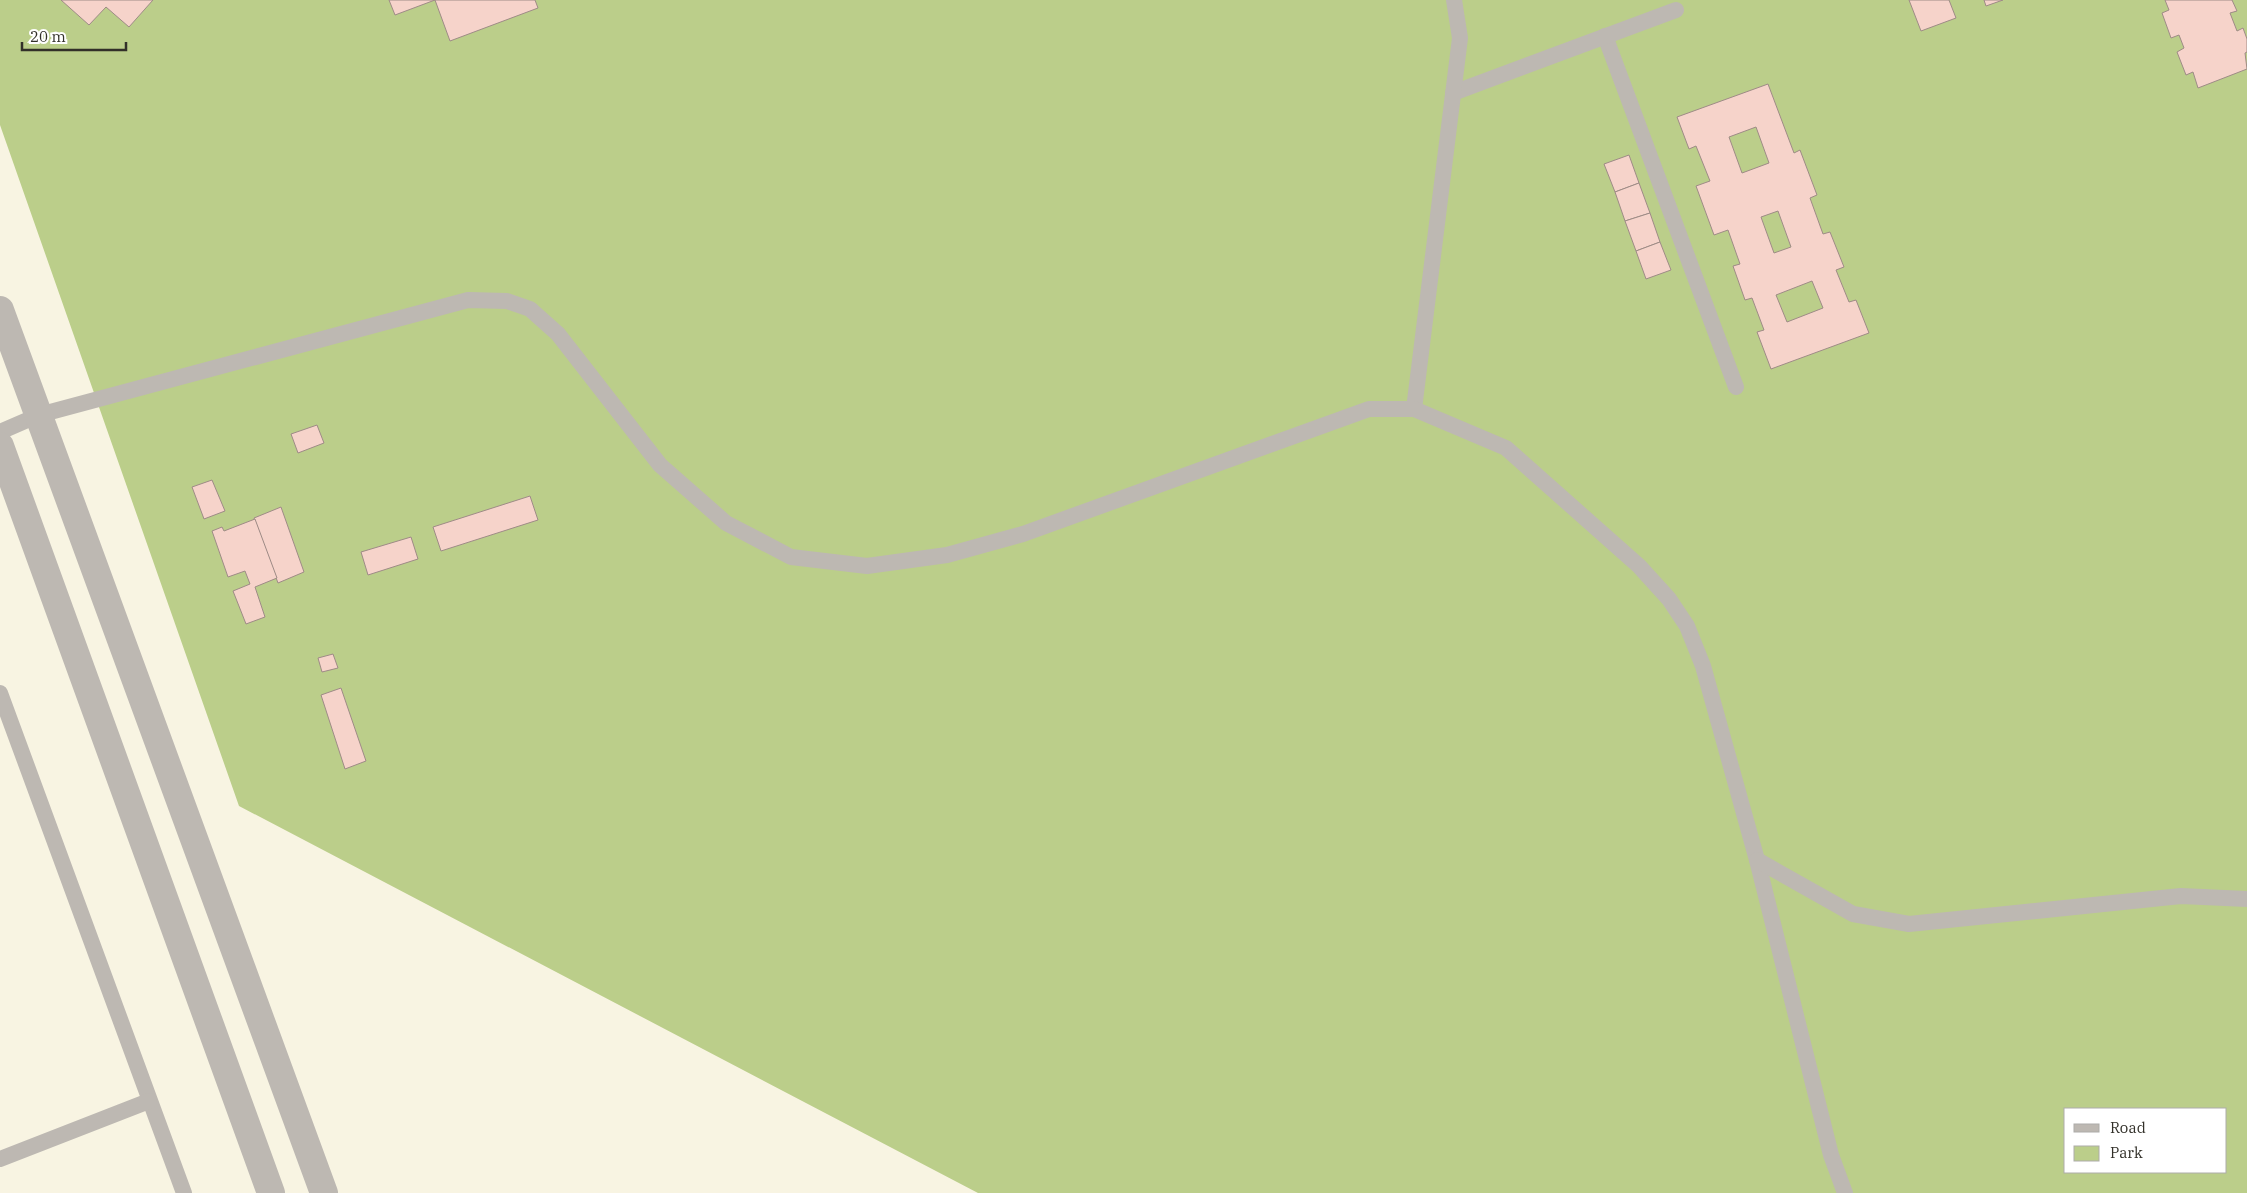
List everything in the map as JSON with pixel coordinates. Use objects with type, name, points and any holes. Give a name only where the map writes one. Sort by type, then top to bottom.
[{"type":"street","points":[[0,310],[324,1193]]},
{"type":"street","points":[[0,446],[272,1193]]},
{"type":"lane","points":[[1414,409],[1460,38],[1454,0]]},
{"type":"lane","points":[[1453,93],[1676,10]]},
{"type":"lane","points":[[1605,36],[1736,387]]},
{"type":"lane","points":[[0,432],[38,415],[468,300],[507,301],[530,309],[558,334],[660,465],[726,523],[791,557],[867,566],[947,555],[1023,534],[1369,409],[1414,409],[1506,448],[1639,566],[1669,599],[1687,626],[1703,666],[1757,860],[1831,1156],[1845,1193]]},
{"type":"lane","points":[[0,693],[184,1193]]},
{"type":"lane","points":[[1757,860],[1853,914],[1909,924],[2181,896],[2247,899]]},
{"type":"lane","points":[[0,1159],[149,1101]]},
{"type":"green space","points":[[0,0],[2247,0],[2247,1193],[978,1193],[239,806],[0,125]]},
{"type":"building","points":[[61,0],[153,0],[129,27],[106,7],[89,25]]},
{"type":"building","points":[[389,0],[435,0],[395,15]]},
{"type":"building","points":[[435,0],[535,0],[538,8],[450,41]]},
{"type":"building","points":[[1909,0],[1949,0],[1956,18],[1921,31]]},
{"type":"building","points":[[1984,0],[2003,0],[1986,6]]},
{"type":"building","points":[[2165,0],[2232,0],[2237,11],[2230,13],[2237,31],[2243,28],[2247,39],[2247,52],[2245,53],[2247,69],[2198,88],[2193,72],[2186,75],[2177,52],[2184,48],[2179,35],[2171,38],[2162,13],[2169,10]]},
{"type":"building","points":[[1768,84],[1794,153],[1800,150],[1817,195],[1810,198],[1823,234],[1830,232],[1844,267],[1836,270],[1849,302],[1856,300],[1869,333],[1771,369],[1757,332],[1764,330],[1752,298],[1745,300],[1733,266],[1740,264],[1728,230],[1714,235],[1696,186],[1710,181],[1696,146],[1689,149],[1677,117]],"holes":[[[1756,127],[1769,163],[1742,173],[1729,137]],[[1778,211],[1791,247],[1774,253],[1761,217]],[[1812,281],[1823,308],[1787,322],[1776,295]]]},
{"type":"building","points":[[1629,155],[1639,183],[1615,192],[1604,164]]},
{"type":"building","points":[[1639,183],[1650,213],[1625,221],[1615,192]]},
{"type":"building","points":[[1650,213],[1660,242],[1636,251],[1625,221]]},
{"type":"building","points":[[1660,242],[1671,270],[1646,279],[1636,251]]},
{"type":"building","points":[[317,425],[324,443],[298,453],[291,434]]},
{"type":"building","points":[[212,480],[225,511],[204,519],[192,487]]},
{"type":"building","points":[[530,496],[538,520],[441,551],[433,527]]},
{"type":"building","points":[[281,507],[304,572],[278,583],[254,518]]},
{"type":"building","points":[[255,519],[277,578],[255,587],[265,617],[246,624],[233,591],[250,584],[245,571],[228,577],[212,531],[222,527],[224,531]]},
{"type":"building","points":[[411,537],[418,559],[368,575],[361,552]]},
{"type":"building","points":[[333,654],[338,668],[322,672],[318,658]]},
{"type":"building","points":[[341,688],[366,761],[345,769],[321,695]]}]
